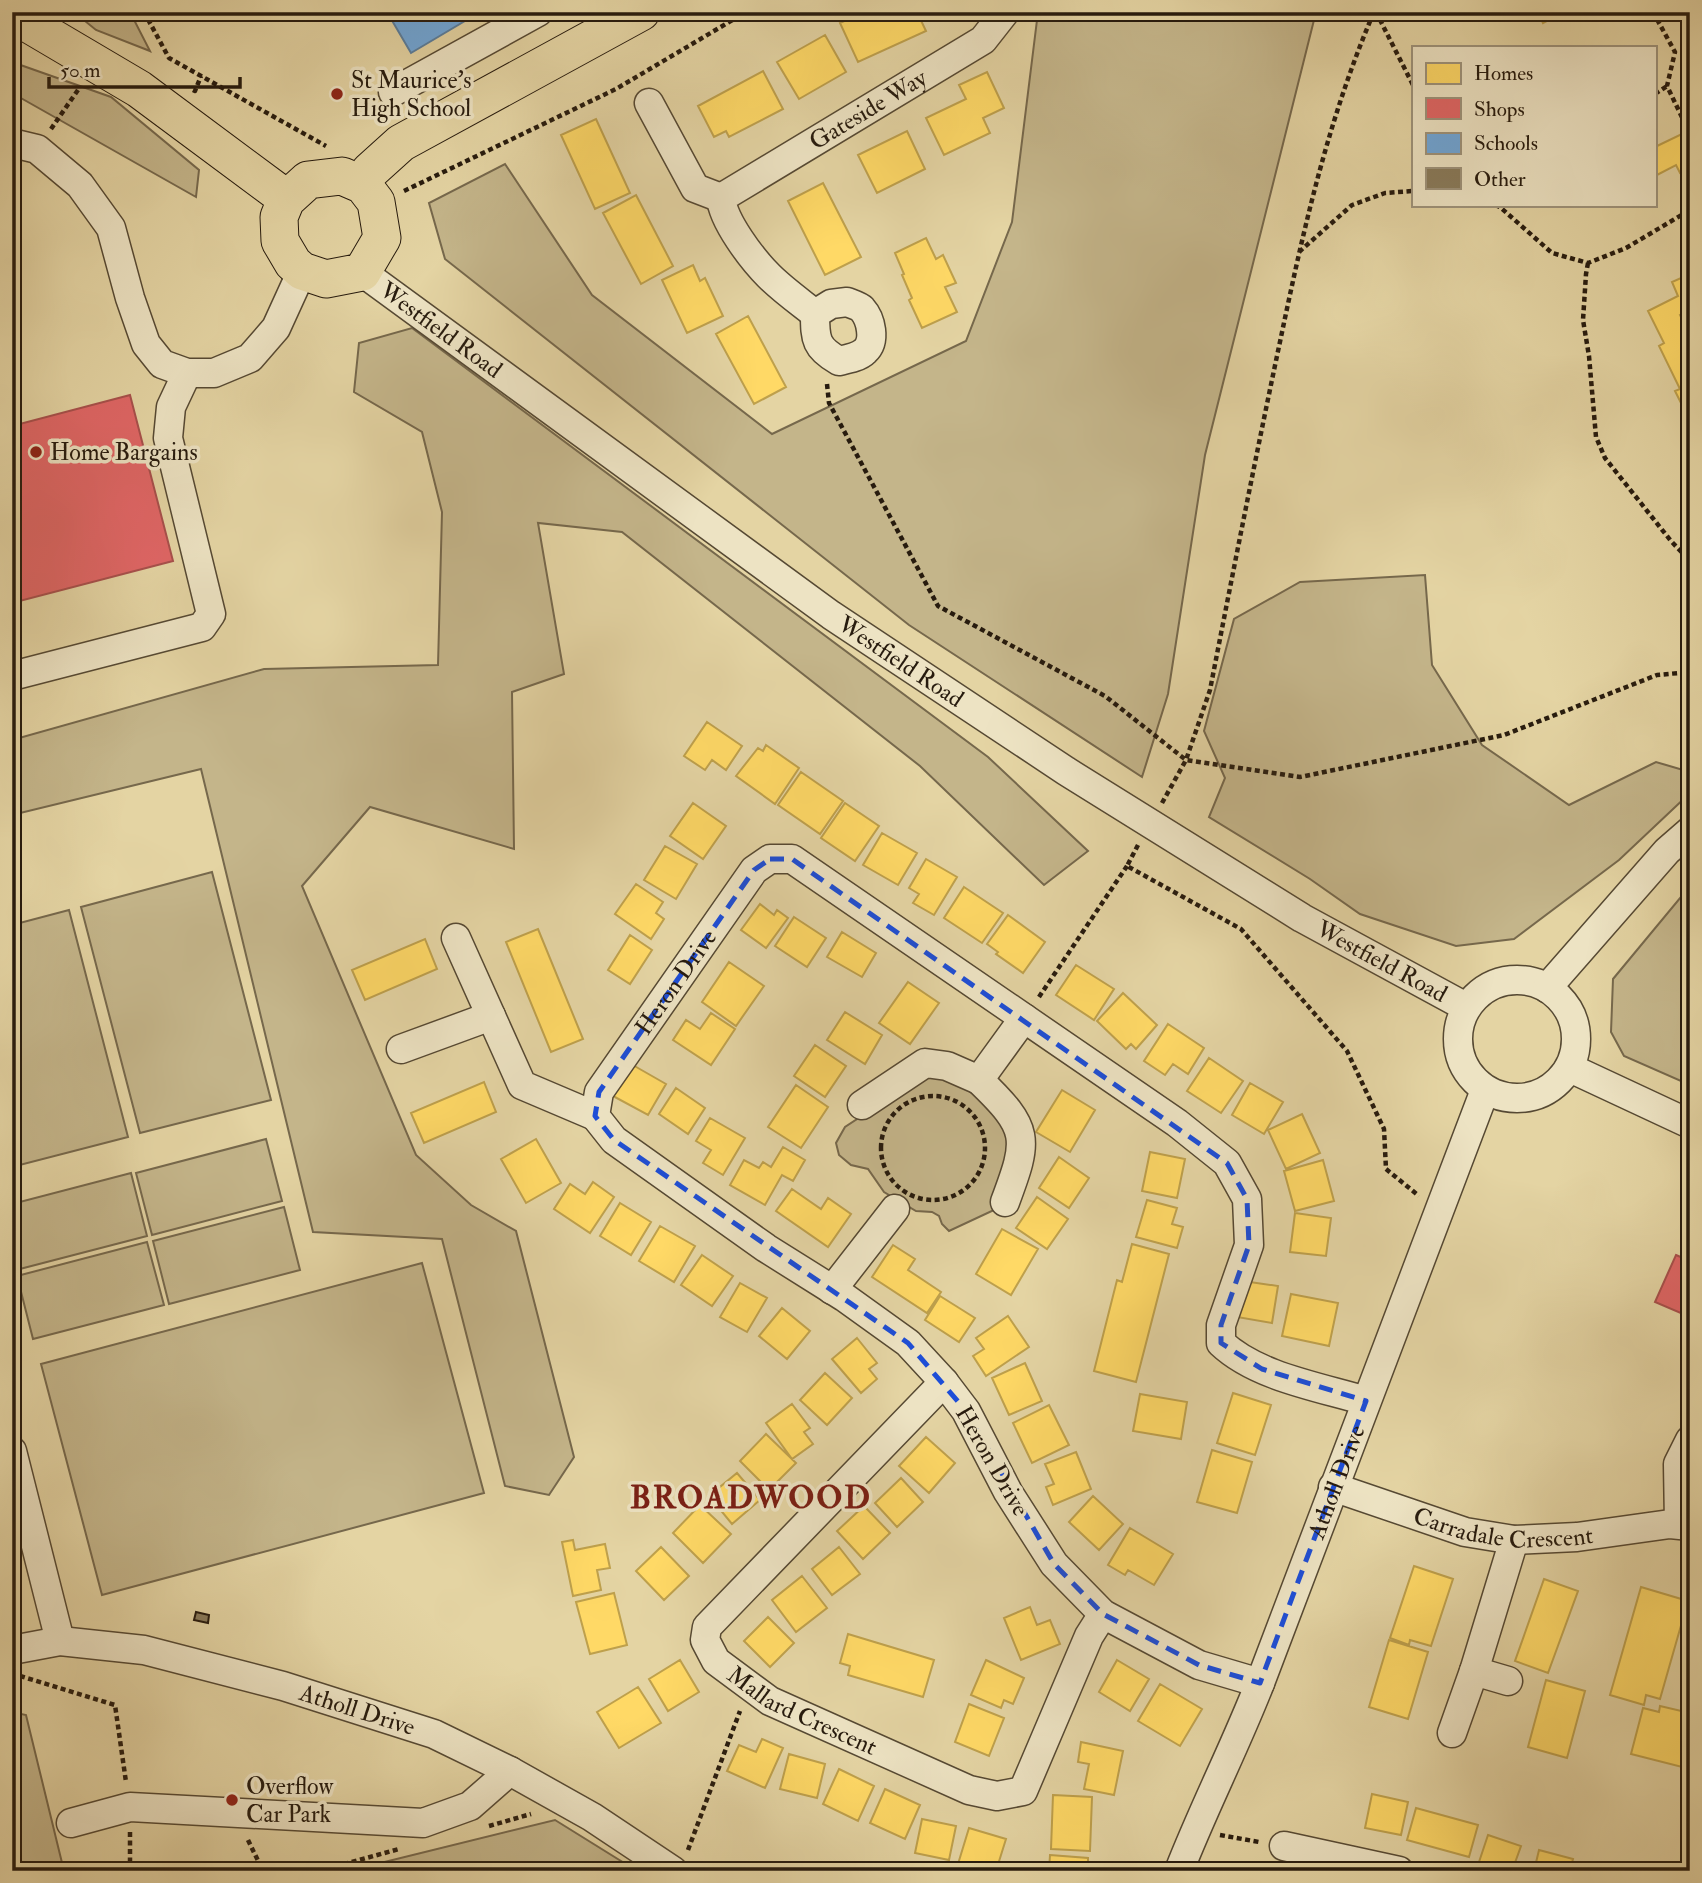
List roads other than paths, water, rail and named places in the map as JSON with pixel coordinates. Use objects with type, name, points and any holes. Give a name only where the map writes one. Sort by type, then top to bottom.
[{"type":"main road","points":[[366,178],[376,202],[382,238],[362,272],[326,279],[302,271],[293,263],[280,241],[279,217],[287,199],[308,180],[342,176],[366,178],[401,143],[641,12]]},
{"type":"main road","points":[[12,14],[139,89],[287,199]]},
{"type":"street","points":[[393,92],[538,12]]},
{"type":"street","name":"Gateside Way","points":[[721,198],[983,40],[1005,12]]},
{"type":"street","points":[[649,103],[695,188],[721,198],[722,208],[733,229],[768,275],[815,314],[816,339],[824,352],[839,360],[854,357],[867,350],[872,339],[869,321],[861,308],[847,302],[831,304],[815,314]]},
{"type":"street","points":[[25,146],[80,185],[111,228],[146,344],[162,363],[187,373],[214,373],[250,358],[276,328],[302,271]]},
{"type":"street","name":"Westfield Road","points":[[362,272],[831,615],[1066,771],[1302,918],[1466,1007]]},
{"type":"street","points":[[12,676],[202,627],[211,614],[168,438],[171,407],[187,373]]},
{"type":"street","points":[[1547,988],[1667,851],[1690,831]]},
{"type":"street","name":"Heron Drive","points":[[1260,1683],[1199,1665],[1103,1614],[1054,1564],[1007,1492],[966,1411],[908,1343],[766,1248],[614,1140],[595,1116],[599,1092],[754,870],[769,859],[792,859],[1178,1123],[1227,1163],[1247,1199],[1249,1245],[1221,1325],[1221,1343],[1235,1356],[1262,1369],[1366,1401]]},
{"type":"street","points":[[456,938],[522,1085],[595,1116]]},
{"type":"street","points":[[1506,981],[1532,982],[1547,988],[1561,999],[1574,1021],[1577,1036],[1570,1068],[1557,1084],[1543,1093],[1516,1099],[1503,1098],[1485,1090],[1474,1081],[1461,1061],[1457,1037],[1466,1007],[1477,995],[1506,981]]},
{"type":"street","points":[[401,1049],[491,1016]]},
{"type":"street","points":[[979,1080],[1024,1018]]},
{"type":"street","points":[[862,1105],[925,1063],[947,1066],[979,1080],[1007,1107],[1020,1131],[1022,1157],[1005,1202]]},
{"type":"street","points":[[1570,1068],[1690,1125]]},
{"type":"street","name":"Atholl Drive","points":[[1179,1871],[1260,1683],[1485,1090]]},
{"type":"street","points":[[832,1290],[895,1209]]},
{"type":"street","name":"Mallard Crescent","points":[[944,1382],[707,1626],[705,1640],[716,1661],[771,1701],[969,1790],[997,1796],[1023,1791],[1089,1636],[1103,1614]]},
{"type":"street","points":[[12,1451],[60,1641]]},
{"type":"street","name":"Carradale Crescent","points":[[1333,1487],[1465,1532],[1514,1540],[1577,1537],[1685,1525],[1684,1452]]},
{"type":"street","points":[[1452,1733],[1514,1540]]},
{"type":"street","name":"Atholl Drive","points":[[12,1650],[60,1641],[144,1650],[283,1686],[434,1734],[510,1771],[679,1865]]},
{"type":"street","points":[[1474,1671],[1508,1681]]},
{"type":"street","points":[[71,1823],[130,1807],[423,1823],[470,1806],[510,1771]]},
{"type":"street","points":[[1284,1846],[1398,1871]]},
{"type":"place","name":"St Maurice's High School","points":[[337,94]]},
{"type":"place","name":"Home Bargains","points":[[36,452]]},
{"type":"place","name":"Overflow Car Park","points":[[232,1800]]},
{"type":"district","name":"BROADWOOD","points":[[751,1498]]}]
